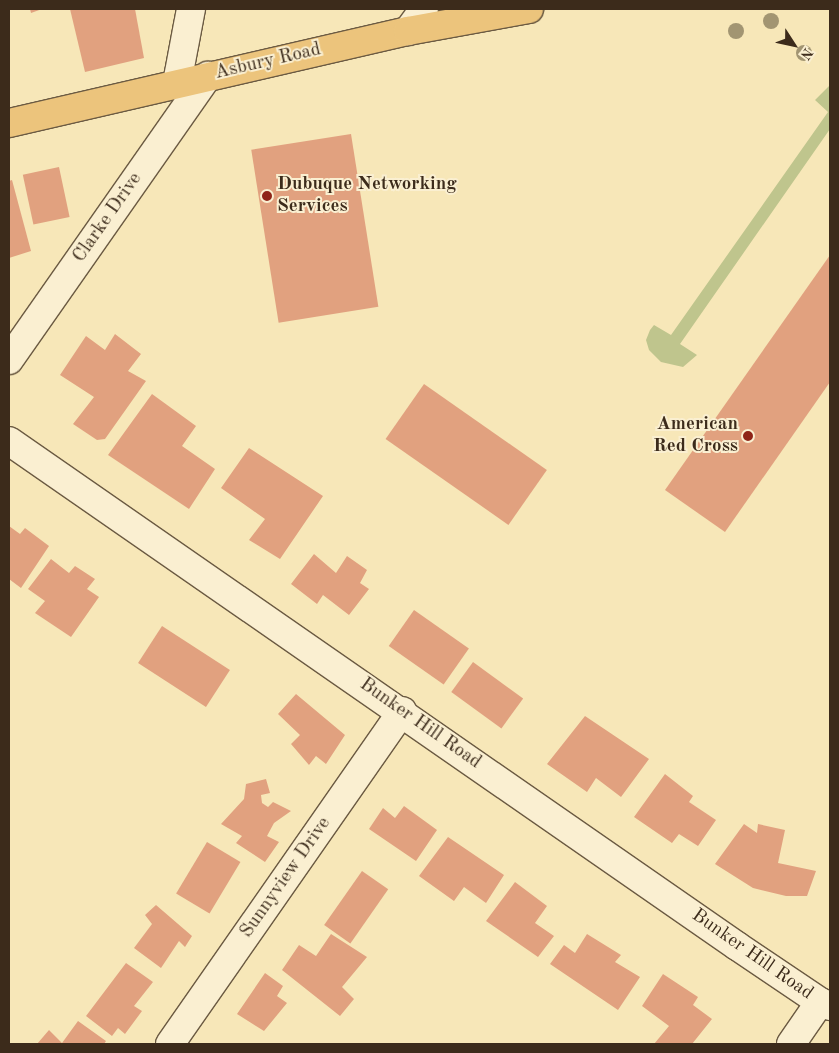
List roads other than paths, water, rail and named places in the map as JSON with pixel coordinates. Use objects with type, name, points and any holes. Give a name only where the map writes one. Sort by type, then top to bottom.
[{"type":"main road","name":"Asbury Road","points":[[9,123],[408,31],[529,9]]},
{"type":"street","points":[[177,83],[191,9]]},
{"type":"street","points":[[408,31],[424,9]]},
{"type":"street","name":"Clarke Drive","points":[[9,360],[208,76]]},
{"type":"street","name":"Bunker Hill Road","points":[[9,441],[825,1004]]},
{"type":"street","name":"Sunnyview Drive","points":[[170,1044],[402,711]]},
{"type":"street","points":[[791,1044],[825,1004]]},
{"type":"place","name":"Dubuque Networking Services","points":[[267,196]]},
{"type":"place","name":"American Red Cross","points":[[748,436]]}]
